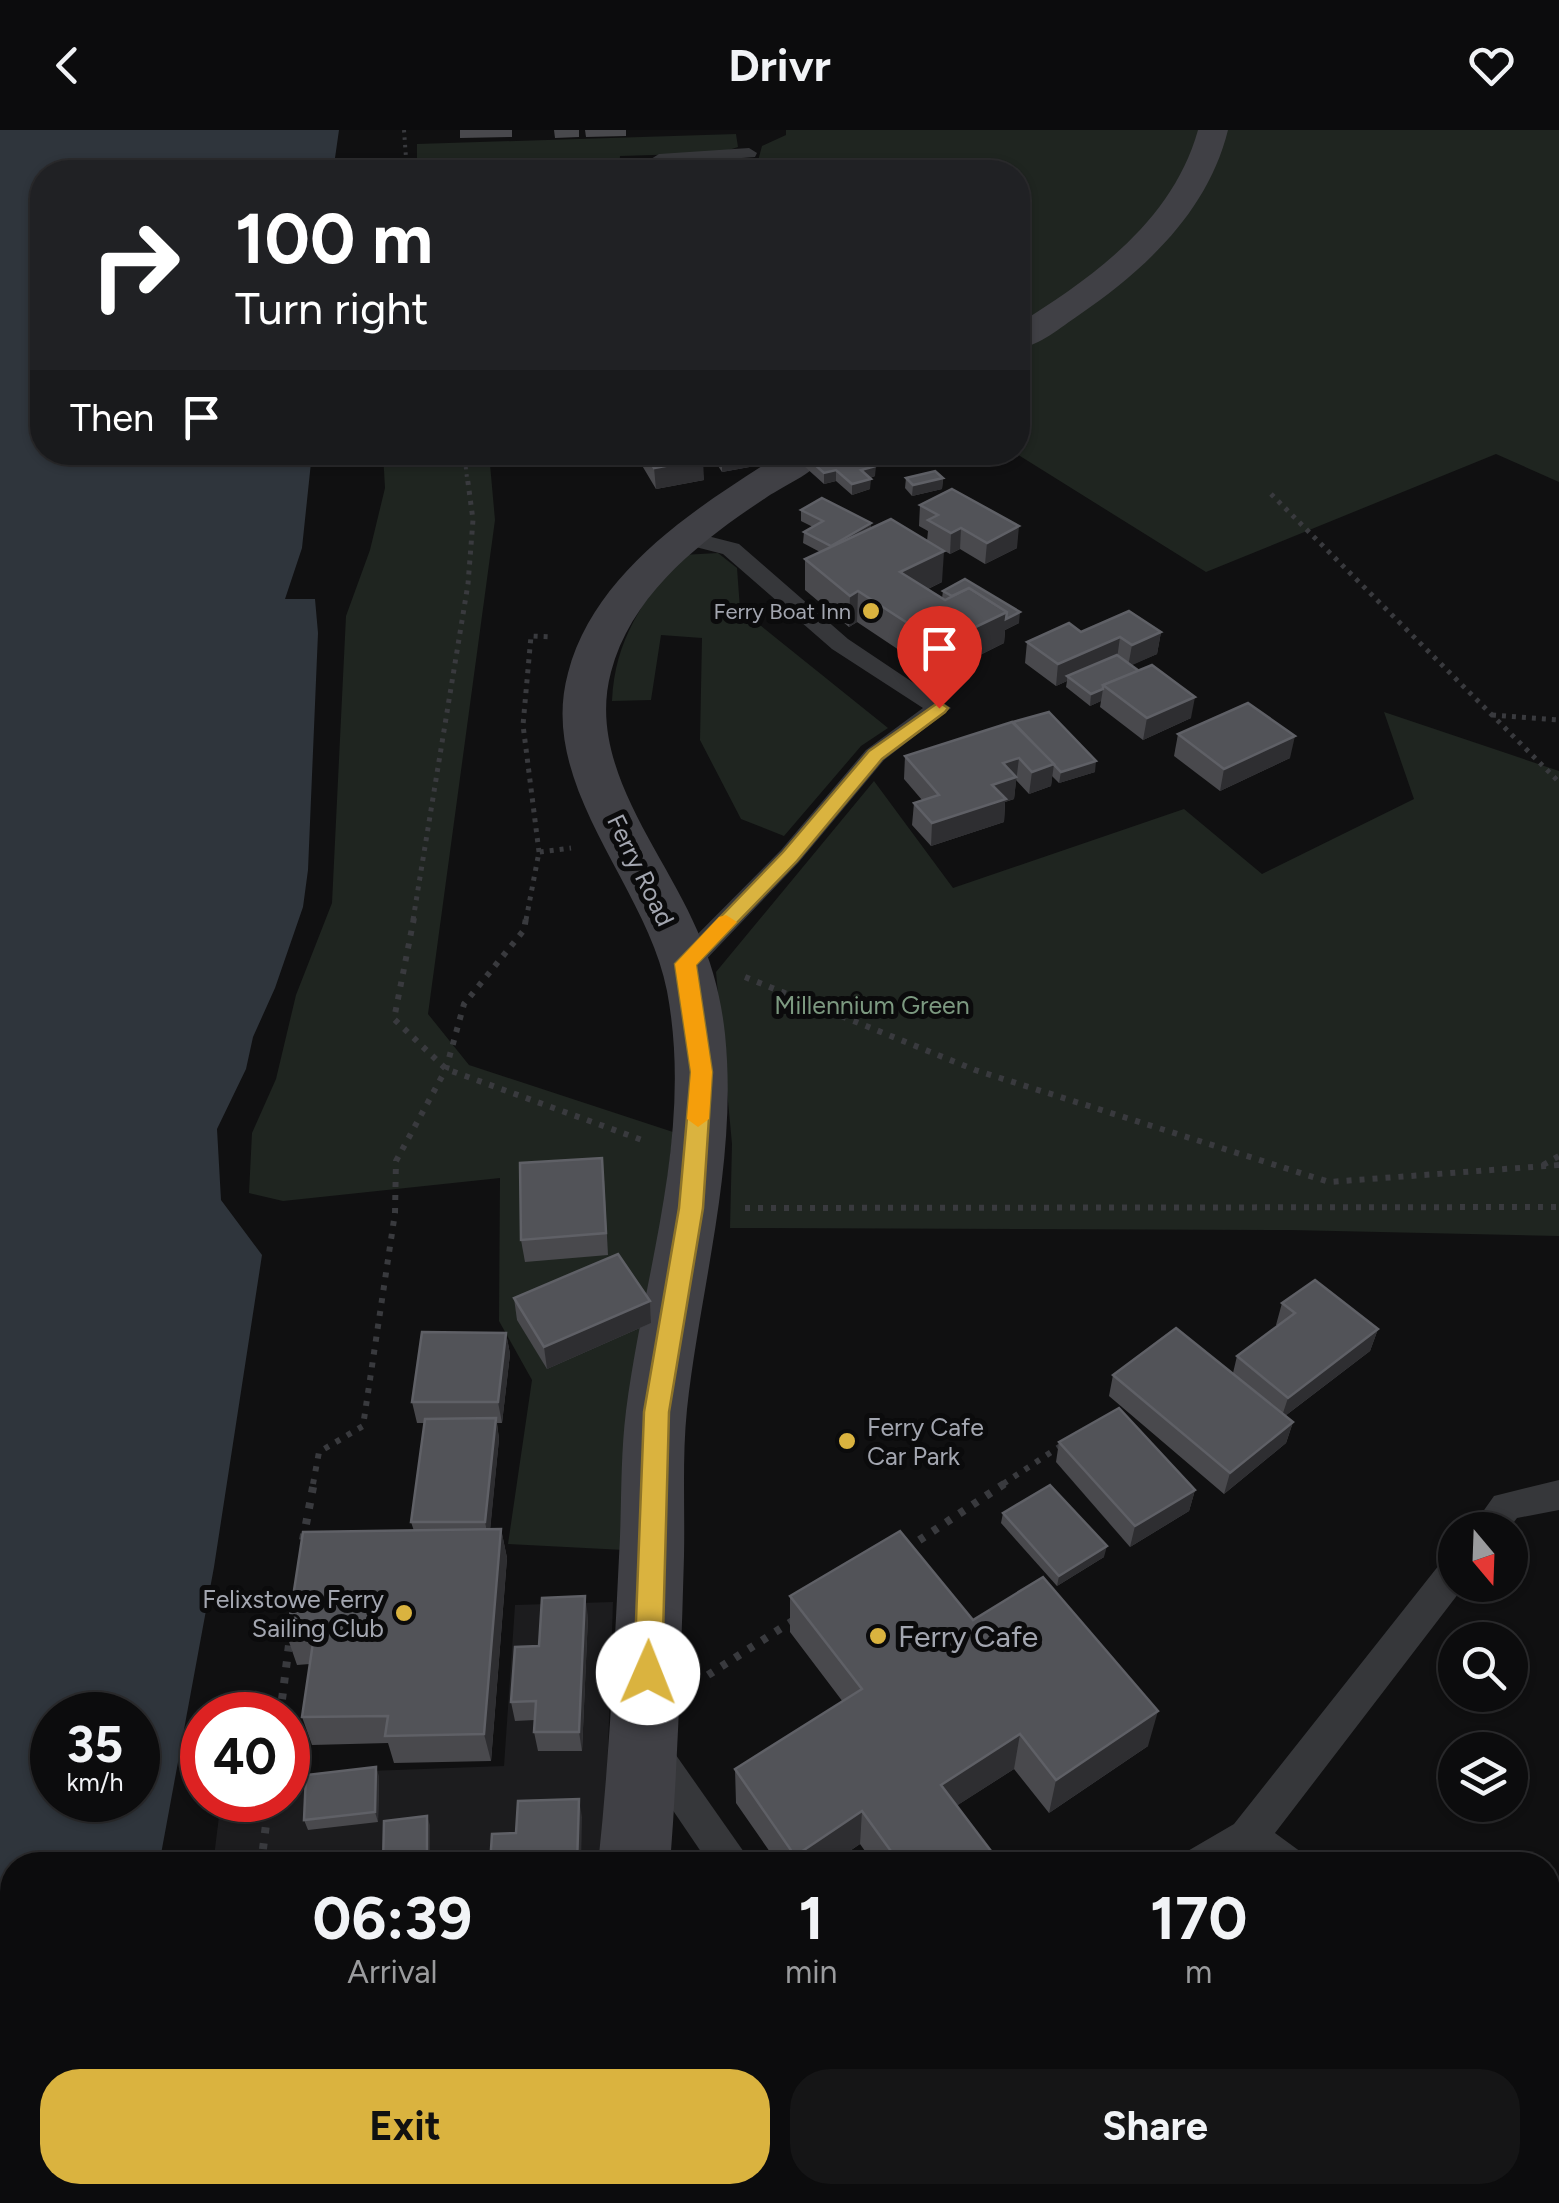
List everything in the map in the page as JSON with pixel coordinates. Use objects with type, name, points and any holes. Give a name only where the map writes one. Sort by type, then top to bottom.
[{"type":"street","points":[[1030,331],[1093,290],[1141,247],[1190,185],[1213,130]]},
{"type":"street","name":"Ferry Road","points":[[635,1852],[647,1729],[657,1412],[691,1208],[702,1072],[686,964],[593,772],[583,719],[597,641],[625,602],[688,538],[792,465]]},
{"type":"lane","points":[[748,160],[750,130]]},
{"type":"lane","points":[[657,160],[749,154]]},
{"type":"lane","points":[[686,964],[790,856],[876,755],[939,708],[840,644],[731,549],[688,538]]},
{"type":"lane","points":[[1501,1512],[1506,1506],[1559,1494]]},
{"type":"lane","points":[[1222,1852],[1248,1837],[1438,1594]]},
{"type":"lane","points":[[647,1729],[725,1852]]},
{"type":"lane","points":[[1248,1837],[1269,1852]]},
{"type":"path","points":[[404,130],[406,160]]},
{"type":"path","points":[[466,465],[473,520],[468,584],[425,861],[394,1019],[446,1069],[645,1141]]},
{"type":"path","points":[[1272,494],[1559,782]]},
{"type":"path","points":[[302,1547],[319,1452],[363,1426],[395,1213],[396,1162],[446,1069],[464,1004],[524,930],[539,852],[523,725],[531,636]]},
{"type":"path","points":[[1492,715],[1559,720]]},
{"type":"path","points":[[539,852],[626,838]]},
{"type":"path","points":[[686,964],[745,977],[976,1070],[1329,1182],[1559,1165]]},
{"type":"path","points":[[1540,1166],[1559,1156]]},
{"type":"path","points":[[691,1208],[1559,1208]]},
{"type":"path","points":[[891,1558],[1021,1476],[1077,1434]]},
{"type":"path","points":[[647,1729],[810,1610]]},
{"type":"path","points":[[283,1692],[292,1622]]},
{"type":"path","points":[[262,1852],[266,1822]]},
{"type":"shaded area","points":[[0,130],[339,130],[335,160],[30,160],[30,465],[311,465],[302,548],[285,599],[315,599],[318,633],[303,907],[253,1037],[246,1069],[217,1129],[221,1200],[262,1255],[191,1692],[180,1692],[180,1751],[161,1852],[0,1852]]},
{"type":"shaded area","points":[[613,1602],[604,1852],[215,1852],[218,1822],[310,1822],[310,1773],[504,1766],[515,1605]]},
{"type":"green space","points":[[786,130],[1559,130],[1559,482],[1496,454],[1206,572],[1030,462],[1030,160],[758,160],[762,146],[786,135]]},
{"type":"green space","points":[[736,134],[738,147],[720,153],[620,156],[620,160],[417,160],[417,144]]},
{"type":"green space","points":[[384,465],[490,465],[495,520],[428,1014],[469,1065],[673,1132],[624,1550],[508,1544],[532,1380],[499,1321],[500,1178],[283,1201],[249,1193],[252,1133],[276,1079],[296,995],[332,903],[346,616],[370,550],[385,488]]},
{"type":"green space","points":[[718,553],[737,568],[740,609],[888,728],[861,746],[784,836],[741,819],[700,740],[702,638],[661,635],[651,700],[612,701],[625,639],[655,588],[682,555]]},
{"type":"green space","name":"Millennium Green","points":[[1384,712],[1559,771],[1559,1236],[1290,1230],[730,1228],[732,1144],[716,972],[874,781],[953,888],[1184,809],[1262,874],[1414,799]]},
{"type":"building","points":[[815,465],[876,466],[861,470],[871,479],[852,484],[836,470],[824,473]]},
{"type":"building","points":[[935,471],[943,478],[913,485],[906,478]]},
{"type":"building","points":[[952,489],[1019,526],[987,543],[961,528],[951,533],[928,520],[938,515],[920,505]]},
{"type":"building","points":[[822,498],[871,523],[831,546],[804,532],[823,521],[801,510]]},
{"type":"building","points":[[891,519],[944,551],[900,572],[945,600],[969,588],[1007,612],[940,644],[858,591],[850,596],[805,559]]},
{"type":"building","points":[[965,579],[1020,612],[1006,619],[1007,612],[969,588],[952,596],[943,591]]},
{"type":"building","points":[[1129,611],[1161,632],[1132,645],[1120,637],[1058,664],[1027,642],[1069,623],[1081,632]]},
{"type":"building","points":[[1117,655],[1139,671],[1091,694],[1067,676]]},
{"type":"building","points":[[1152,665],[1195,697],[1147,718],[1103,685]]},
{"type":"building","points":[[1248,703],[1295,736],[1224,769],[1178,734]]},
{"type":"building","points":[[1049,712],[1096,761],[1061,772],[1013,722]]},
{"type":"building","points":[[1012,722],[1054,764],[1032,772],[1019,758],[1003,763],[1016,777],[992,785],[1006,799],[932,823],[914,803],[939,795],[905,756]]},
{"type":"building","points":[[602,1158],[606,1233],[521,1240],[520,1163]]},
{"type":"building","points":[[618,1254],[650,1301],[544,1347],[514,1298]]},
{"type":"building","points":[[1315,1280],[1378,1329],[1288,1398],[1237,1356],[1295,1313],[1282,1303]]},
{"type":"building","points":[[1176,1328],[1293,1422],[1230,1473],[1113,1375]]},
{"type":"building","points":[[422,1332],[506,1333],[498,1402],[412,1402]]},
{"type":"building","points":[[1119,1408],[1195,1490],[1135,1526],[1059,1442]]},
{"type":"building","points":[[496,1418],[485,1522],[411,1522],[425,1419]]},
{"type":"building","points":[[1050,1485],[1107,1546],[1059,1576],[1003,1513]]},
{"type":"building","name":"Felixstowe Ferry Sailing Club","points":[[501,1529],[484,1734],[385,1736],[388,1716],[310,1717],[310,1692],[306,1692],[314,1636],[287,1636],[303,1532]]},
{"type":"building","points":[[900,1531],[973,1620],[1043,1577],[1158,1711],[1056,1780],[1020,1734],[941,1785],[990,1852],[892,1852],[862,1811],[801,1852],[792,1852],[735,1769],[862,1689],[790,1596]]},
{"type":"building","points":[[585,1596],[579,1732],[534,1732],[536,1701],[511,1702],[515,1647],[539,1646],[542,1598]]},
{"type":"building","points":[[376,1767],[375,1812],[310,1819],[310,1775]]},
{"type":"building","points":[[579,1799],[577,1852],[491,1852],[492,1834],[516,1833],[518,1801]]},
{"type":"building","points":[[427,1816],[427,1852],[383,1852],[384,1821]]},
{"type":"slow traffic","points":[[698,1119],[702,1072],[686,964],[726,922]]},
{"type":"place","name":"Ferry Boat Inn","points":[[871,611]]},
{"type":"place","name":"Ferry Cafe Car Park","points":[[847,1441]]},
{"type":"place","name":"Felixstowe Ferry Sailing Club","points":[[404,1613]]},
{"type":"place","name":"Ferry Cafe","points":[[878,1636]]},
{"type":"route","points":[[648,1673],[657,1412],[691,1208],[702,1072],[686,964],[790,856],[876,755],[939,708]]}]
